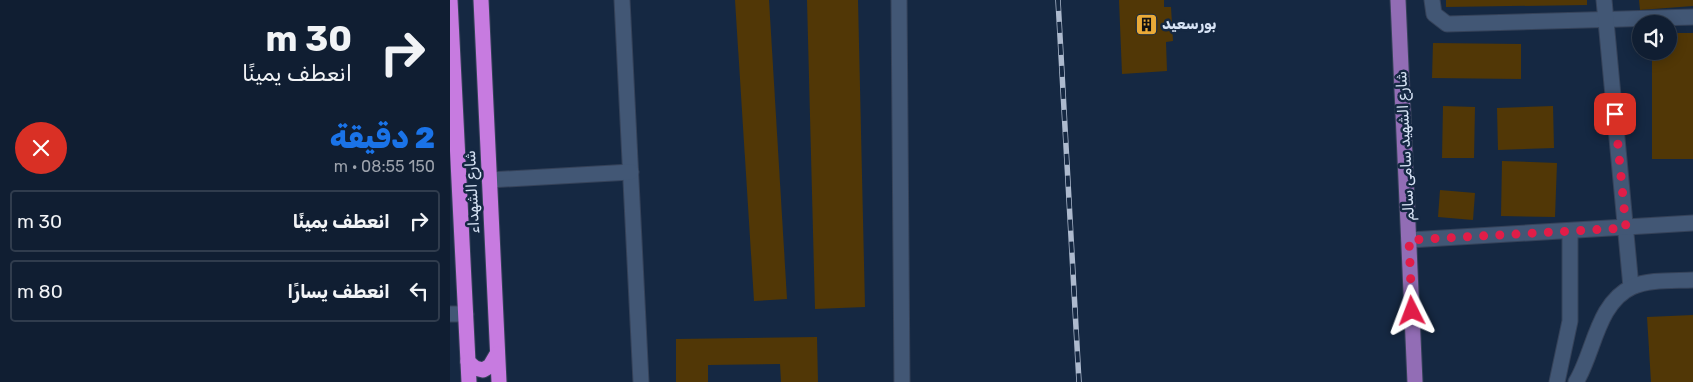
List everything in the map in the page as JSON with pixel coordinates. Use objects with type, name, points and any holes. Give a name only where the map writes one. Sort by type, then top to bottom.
[{"type":"highway","name":"شارع الشهداء","points":[[450,0],[454,182],[466,314],[469,382]]},
{"type":"highway","name":"شارع الشهداء","points":[[481,0],[499,382]]},
{"type":"highway","points":[[468,362],[474,368],[483,370],[490,366],[497,354]]},
{"type":"main road","name":"شارع الشهيد سامى سالم","points":[[1398,0],[1415,382]]},
{"type":"street","points":[[622,0],[641,382]]},
{"type":"street","points":[[899,0],[902,382]]},
{"type":"street","points":[[1432,0],[1434,14],[1447,24],[1693,17]]},
{"type":"street","points":[[1604,0],[1631,287]]},
{"type":"street","points":[[489,180],[631,172]]},
{"type":"street","points":[[1409,240],[1693,223]]},
{"type":"street","points":[[1557,382],[1570,321],[1570,231]]},
{"type":"street","points":[[1576,382],[1584,369],[1598,330],[1613,302],[1631,287],[1649,283],[1693,280]]},
{"type":"street","points":[[450,314],[466,314]]},
{"type":"building","points":[[735,0],[769,0],[787,299],[754,301]]},
{"type":"building","points":[[807,0],[858,0],[865,307],[815,309]]},
{"type":"building","name":"بورسعيد","points":[[1119,0],[1164,0],[1164,7],[1171,7],[1173,41],[1166,42],[1167,71],[1122,74]]},
{"type":"building","points":[[1446,0],[1587,0],[1587,5],[1446,7]]},
{"type":"building","points":[[1639,0],[1693,0],[1693,6],[1640,10]]},
{"type":"building","points":[[1677,33],[1693,33],[1693,159],[1652,159],[1652,60],[1677,60]]},
{"type":"building","points":[[1433,43],[1521,44],[1521,79],[1432,78]]},
{"type":"building","points":[[1443,106],[1475,107],[1474,158],[1442,158]]},
{"type":"building","points":[[1553,106],[1554,148],[1498,150],[1497,108]]},
{"type":"building","points":[[1502,161],[1557,163],[1555,217],[1501,216]]},
{"type":"building","points":[[1440,190],[1475,193],[1473,220],[1438,217]]},
{"type":"building","points":[[1693,315],[1693,382],[1651,382],[1647,317]]},
{"type":"building","points":[[817,337],[818,382],[781,382],[780,364],[708,365],[708,382],[676,382],[676,339]]},
{"type":"railway","points":[[1058,0],[1079,382]]},
{"type":"place","name":"بورسعيد","points":[[1146,24]]},
{"type":"route","points":[[1412,311],[1409,240],[1626,228],[1615,114]]}]
